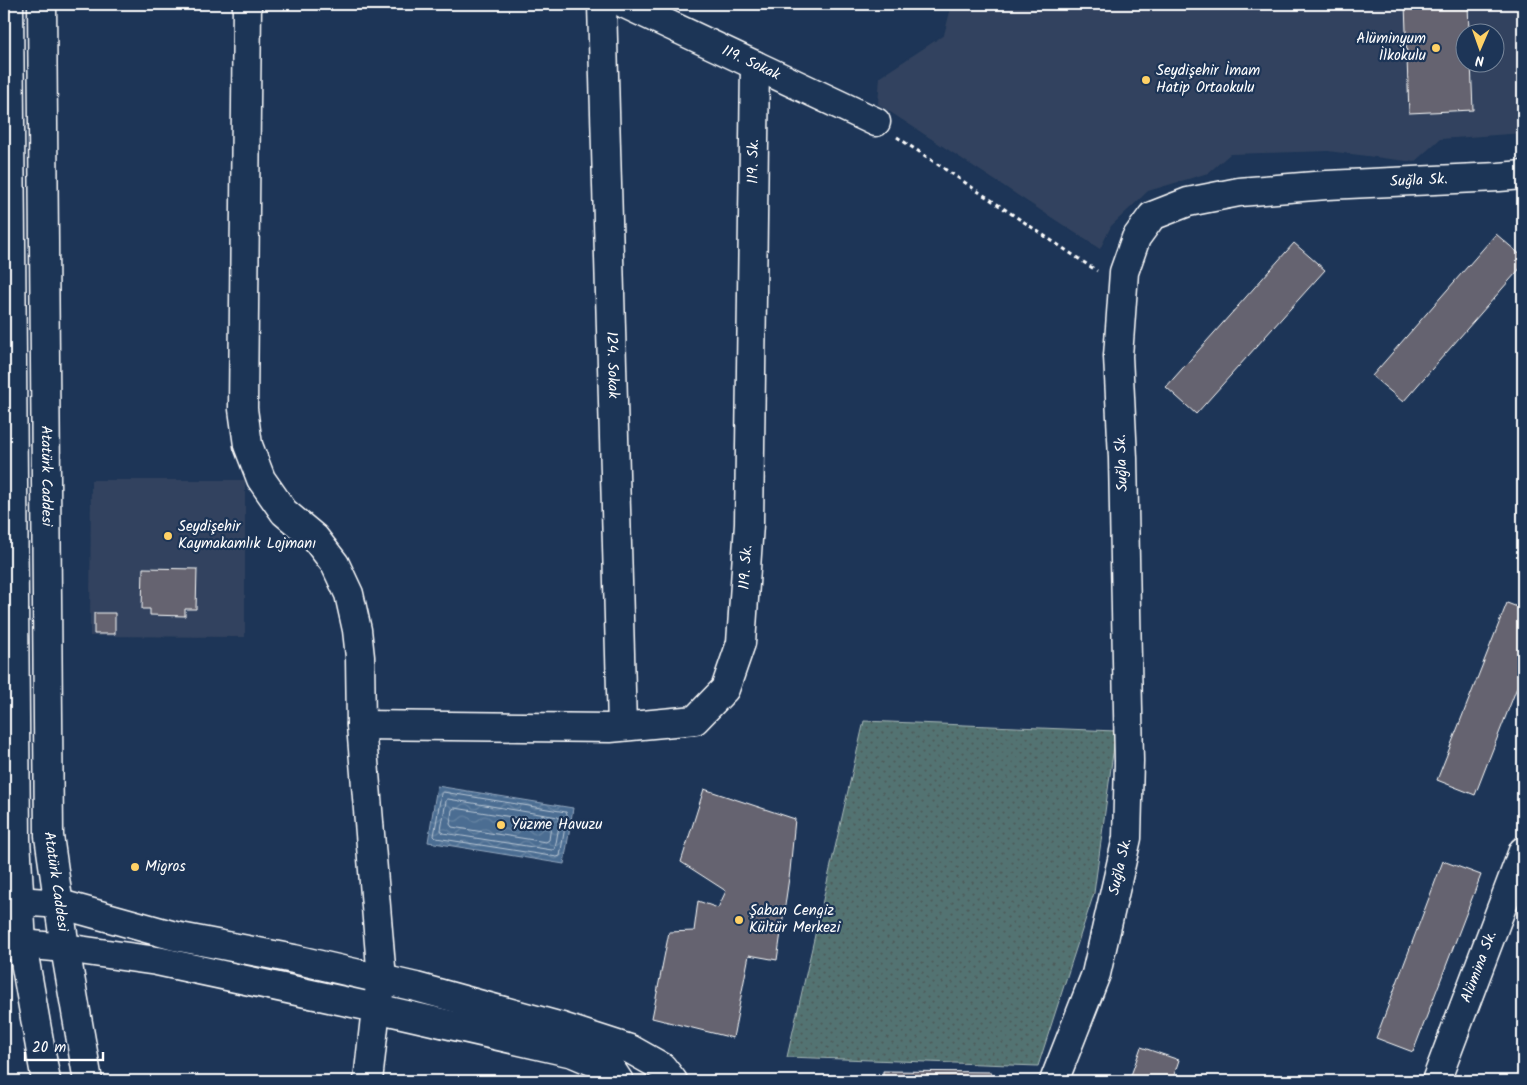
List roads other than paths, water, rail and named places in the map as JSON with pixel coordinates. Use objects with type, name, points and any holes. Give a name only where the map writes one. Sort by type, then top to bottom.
[{"type":"street","points":[[9,4],[7,126],[16,839],[11,900],[13,944],[46,1081]]},
{"type":"street","name":"Atatürk Caddesi","points":[[42,4],[49,836],[65,948],[88,1081]]},
{"type":"street","points":[[247,4],[243,399],[247,436],[248,444],[261,479],[284,512],[315,538],[335,564],[348,594],[357,630],[360,657],[361,725],[382,979],[376,1008],[368,1081]]},
{"type":"street","name":"124. Sokak","points":[[602,4],[622,726]]},
{"type":"street","name":"119. Sokak","points":[[625,4],[876,122]]},
{"type":"street","name":"119. Sk.","points":[[361,725],[610,728],[695,720],[725,689],[741,643],[749,524],[755,65]]},
{"type":"street","points":[[7,126],[43,125]]},
{"type":"street","name":"Suğla Sk.","points":[[1054,1081],[1096,974],[1127,838],[1130,761],[1123,458],[1118,356],[1124,272],[1136,238],[1152,216],[1188,202],[1239,192],[1327,185],[1523,175]]},
{"type":"street","name":"Alümina Sk.","points":[[1436,1081],[1523,851]]},
{"type":"street","points":[[11,900],[60,904],[175,936],[294,959],[382,979],[562,1027],[630,1049],[662,1067],[673,1081]]},
{"type":"street","points":[[13,944],[65,948],[158,961],[376,1008],[573,1053],[611,1069],[619,1081]]},
{"type":"water","name":"Yüzme Havuzu","points":[[437,786],[573,808],[564,864],[428,842]]},
{"type":"place","name":"Alüminyum İlkokulu","points":[[1436,48]]},
{"type":"place","name":"Seydişehir İmam Hatip Ortaokulu","points":[[1146,80]]},
{"type":"place","name":"Seydişehir Kaymakamlık Lojmanı","points":[[168,536]]},
{"type":"place","name":"Yüzme Havuzu","points":[[501,825]]},
{"type":"place","name":"Migros","points":[[135,867]]},
{"type":"place","name":"Şaban Cengiz Kültür Merkezi","points":[[739,920]]}]
